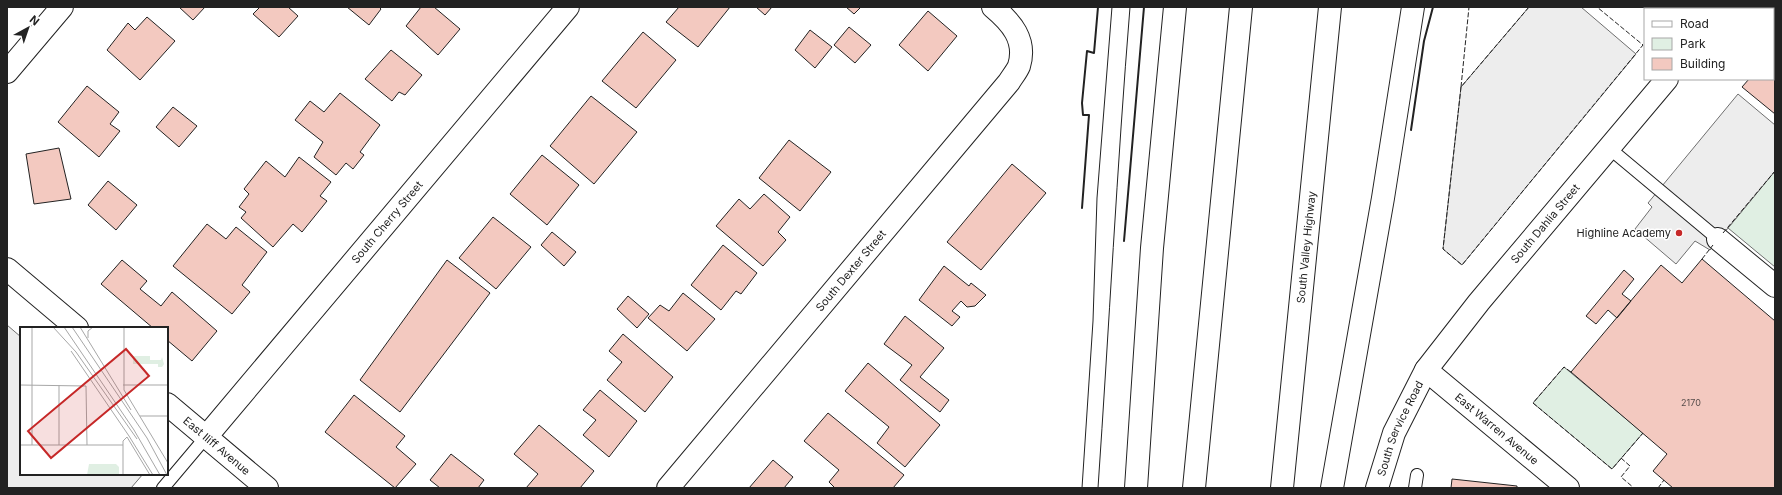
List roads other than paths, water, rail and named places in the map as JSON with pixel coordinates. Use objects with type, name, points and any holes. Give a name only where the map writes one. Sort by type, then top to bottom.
[{"type":"main road","points":[[7,72],[62,7]]},
{"type":"main road","name":"South Cherry Street","points":[[206,437],[568,7]]},
{"type":"main road","name":"South Dexter Street","points":[[668,488],[1009,82],[1019,65],[1021,46],[1016,29],[993,7]]},
{"type":"main road","points":[[1136,488],[1152,248],[1175,7]]},
{"type":"main road","points":[[1194,488],[1241,7]]},
{"type":"main road","name":"South Valley Highway","points":[[1282,488],[1330,7]]},
{"type":"main road","points":[[1332,488],[1383,198],[1413,7]]},
{"type":"main road","name":"South Dahlia Street","points":[[1426,370],[1479,302],[1666,80]]},
{"type":"main road","points":[[1718,239],[1775,286]]},
{"type":"main road","points":[[7,269],[76,327]]},
{"type":"main road","name":"South Service Road","points":[[1377,488],[1394,433],[1426,370]]},
{"type":"main road","name":"East Warren Avenue","points":[[1426,370],[1568,488]]},
{"type":"main road","name":"East Iliff Avenue","points":[[168,405],[267,488]]},
{"type":"lane","points":[[1609,148],[1718,239]]},
{"type":"lane","points":[[163,488],[206,437]]},
{"type":"lane","points":[[1415,488],[1417,474]]},
{"type":"tram line","points":[[1082,488],[1093,321],[1097,198],[1112,7]]},
{"type":"tram line","points":[[1098,488],[1130,7]]},
{"type":"place","name":"Highline Academy","points":[[1679,233]]}]
